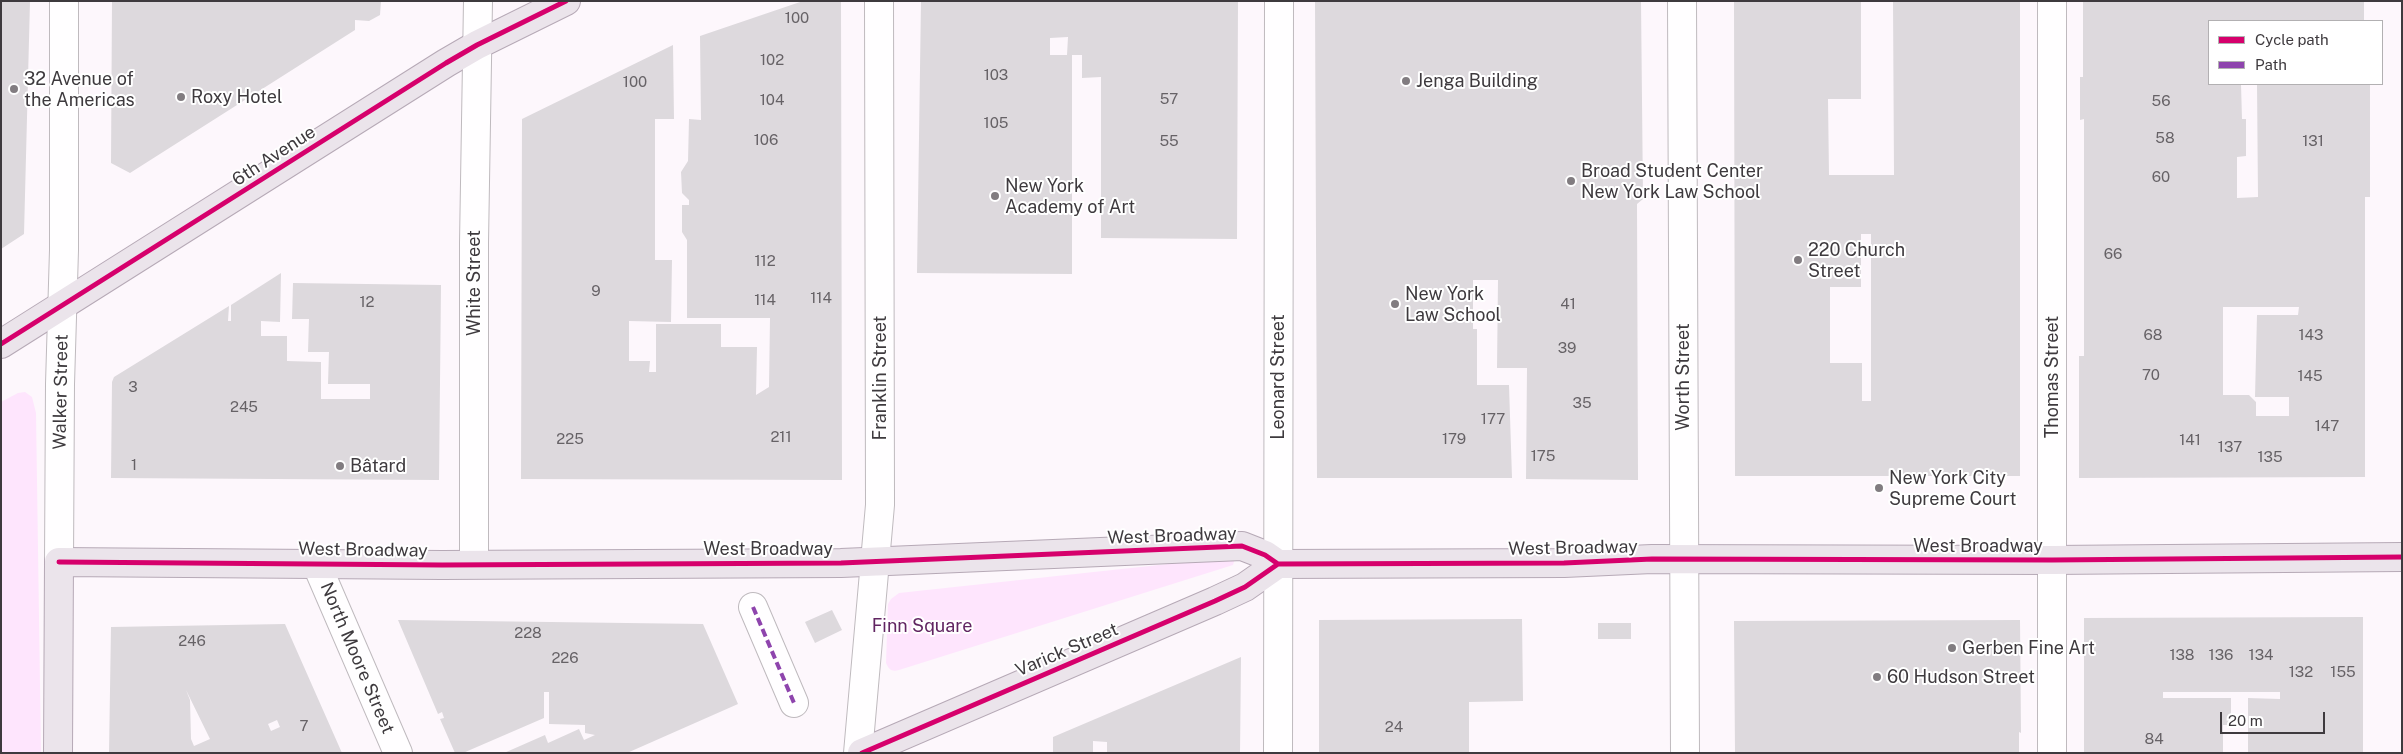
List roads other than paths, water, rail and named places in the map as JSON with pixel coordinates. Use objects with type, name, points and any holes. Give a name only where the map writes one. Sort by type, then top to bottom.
[{"type":"main road","name":"6th Avenue","points":[[1,344],[477,45],[566,1]]},
{"type":"main road","name":"West Broadway","points":[[59,562],[474,564],[876,562],[1242,546],[1265,555],[1278,564],[1564,563],[1684,559],[2052,560],[2402,557]]},
{"type":"main road","name":"Walker Street","points":[[58,753],[59,562]]},
{"type":"main road","name":"Varick Street","points":[[862,753],[1216,601],[1245,587],[1278,564]]},
{"type":"street","name":"Walker Street","points":[[59,562],[60,384],[63,306],[64,1]]},
{"type":"street","name":"White Street","points":[[474,564],[474,243],[478,1]]},
{"type":"street","name":"Franklin Street","points":[[858,753],[876,562],[880,489],[879,1]]},
{"type":"street","name":"Leonard Street","points":[[1278,753],[1279,1]]},
{"type":"street","name":"Worth Street","points":[[1682,1],[1685,753]]},
{"type":"street","name":"Thomas Street","points":[[2052,1],[2052,753]]},
{"type":"street","name":"North Moore Street","points":[[316,563],[398,753]]},
{"type":"street","points":[[753,607],[794,703]]},
{"type":"place","name":"Jenga Building","points":[[1406,81]]},
{"type":"place","name":"32 Avenue of the Americas","points":[[14,89]]},
{"type":"place","name":"Roxy Hotel","points":[[181,97]]},
{"type":"place","name":"Broad Student Center New York Law School","points":[[1571,181]]},
{"type":"place","name":"New York Academy of Art","points":[[995,196]]},
{"type":"place","name":"220 Church Street","points":[[1798,260]]},
{"type":"place","name":"New York Law School","points":[[1395,304]]},
{"type":"place","name":"Bâtard","points":[[340,466]]},
{"type":"place","name":"New York City Supreme Court","points":[[1879,488]]},
{"type":"place","name":"Gerben Fine Art","points":[[1952,648]]},
{"type":"place","name":"60 Hudson Street","points":[[1877,677]]},
{"type":"park label","name":"Finn Square","points":[[922,626]]}]
